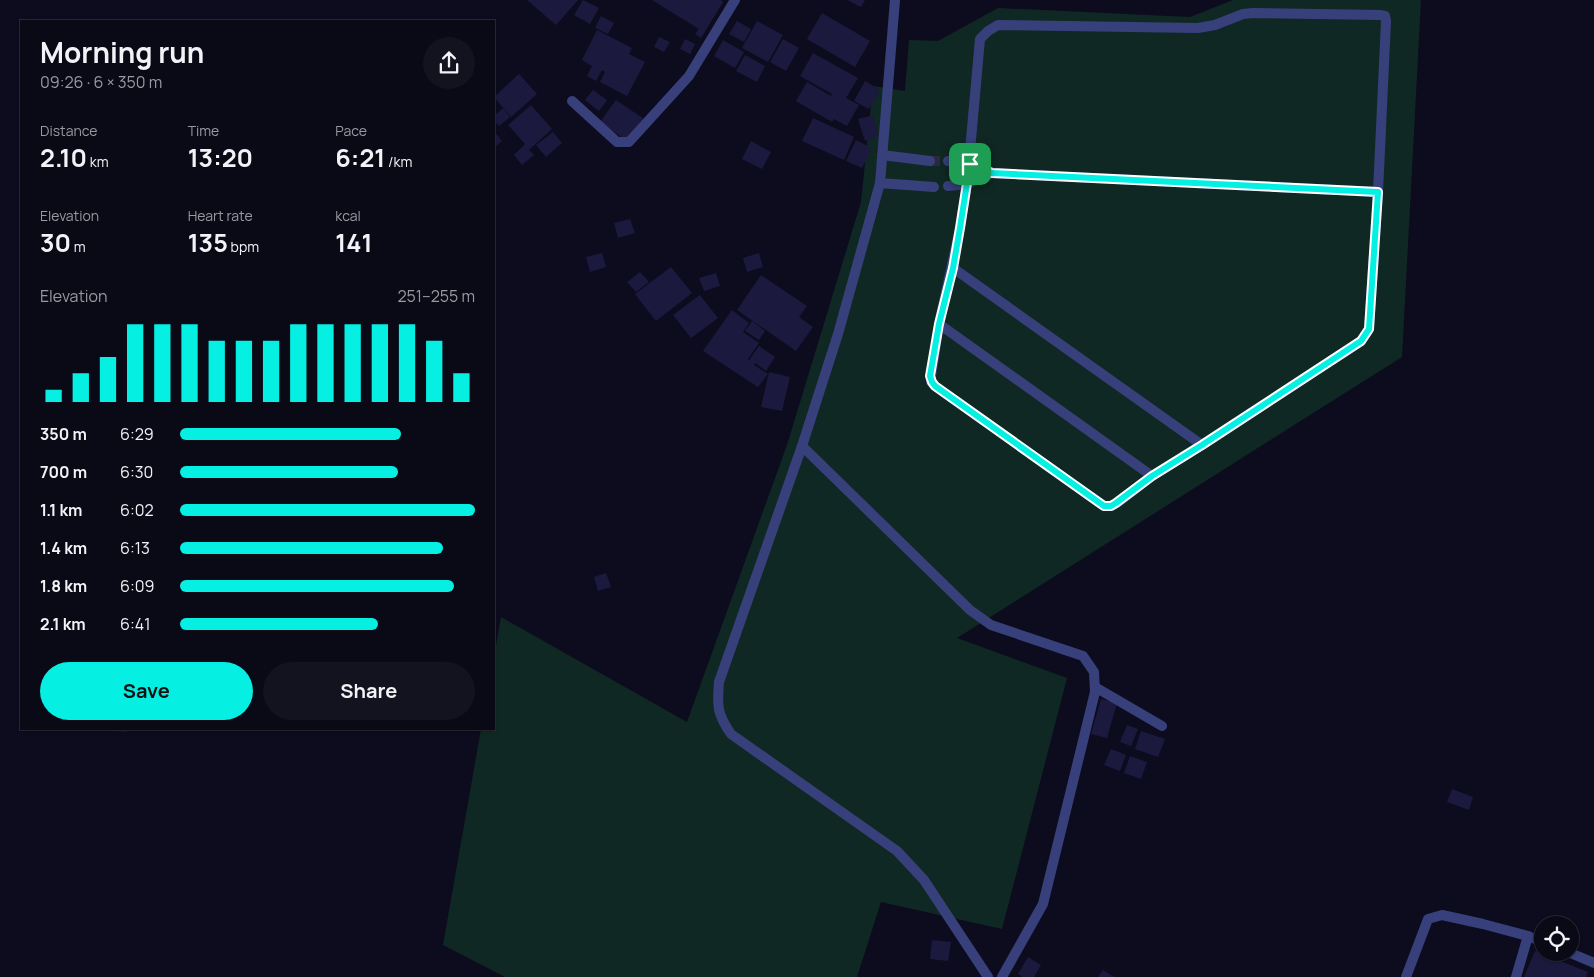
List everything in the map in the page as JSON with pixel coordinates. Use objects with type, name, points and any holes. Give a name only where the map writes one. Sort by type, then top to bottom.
[{"type":"street","points":[[572,101],[616,142],[629,142],[689,76],[735,0]]},
{"type":"street","points":[[896,0],[880,183],[838,334],[802,446],[719,682],[717,703],[721,719],[731,734],[897,851],[924,880],[988,977]]},
{"type":"street","points":[[1253,13],[1380,14],[1385,16],[1378,192],[1369,329],[1366,335],[1361,341],[1152,476],[1111,506],[1104,506],[932,382],[930,376],[939,324],[953,268],[970,164],[980,39],[998,25],[1198,28],[1214,25],[1243,14],[1253,13]]},
{"type":"street","points":[[882,155],[930,161]]},
{"type":"street","points":[[948,161],[970,164],[992,173],[1378,192]]},
{"type":"street","points":[[948,186],[967,184],[992,173]]},
{"type":"street","points":[[880,183],[934,187]]},
{"type":"street","points":[[953,268],[1202,445]]},
{"type":"street","points":[[939,324],[1152,476]]},
{"type":"street","points":[[802,446],[970,610],[991,625],[1084,656],[1094,672],[1095,692],[1043,904],[1002,977]]},
{"type":"street","points":[[1095,687],[1162,726]]},
{"type":"street","points":[[1406,977],[1428,918],[1442,915],[1534,939]]},
{"type":"street","points":[[1516,977],[1528,936]]},
{"type":"street","points":[[1579,957],[1594,963]]},
{"type":"green space","points":[[1233,0],[1421,0],[1402,357],[957,638],[1067,678],[1002,929],[881,902],[857,977],[505,977],[443,945],[481,730],[495,730],[495,651],[501,617],[687,722],[787,445],[861,202],[873,86],[905,91],[909,40],[938,41],[998,8],[1190,17]]},
{"type":"building","points":[[527,0],[578,0],[556,25]]},
{"type":"building","points":[[583,0],[599,8],[590,24],[574,15]]},
{"type":"building","points":[[652,0],[721,0],[723,2],[701,38],[695,34],[699,29]]},
{"type":"building","points":[[847,0],[865,0],[861,7]]},
{"type":"building","points":[[822,13],[870,41],[855,67],[807,39]]},
{"type":"building","points":[[601,16],[614,23],[608,34],[595,28]]},
{"type":"building","points":[[737,21],[751,29],[744,42],[729,34]]},
{"type":"building","points":[[757,21],[783,35],[768,62],[742,48]]},
{"type":"building","points":[[597,30],[632,48],[629,54],[645,62],[627,96],[600,82],[605,72],[602,70],[596,81],[587,76],[592,66],[582,60]]},
{"type":"building","points":[[659,37],[670,42],[664,52],[654,47]]},
{"type":"building","points":[[685,39],[695,44],[690,54],[680,49]]},
{"type":"building","points":[[783,39],[799,48],[786,71],[770,62]]},
{"type":"building","points":[[723,40],[744,52],[735,68],[714,56]]},
{"type":"building","points":[[813,53],[858,78],[846,98],[859,105],[847,126],[834,119],[832,122],[796,101],[807,82],[831,96],[832,94],[800,76]]},
{"type":"building","points":[[745,55],[765,66],[757,82],[736,71]]},
{"type":"building","points":[[519,74],[537,94],[511,117],[495,96]]},
{"type":"building","points":[[865,81],[880,90],[869,109],[854,101]]},
{"type":"building","points":[[593,90],[607,100],[599,111],[585,100]]},
{"type":"building","points":[[616,100],[644,119],[627,141],[600,122]]},
{"type":"building","points":[[531,105],[552,129],[529,150],[534,155],[522,165],[514,155],[525,144],[508,125]]},
{"type":"building","points":[[503,108],[510,117],[499,126],[495,122],[495,115]]},
{"type":"building","points":[[873,115],[879,136],[865,141],[858,119]]},
{"type":"building","points":[[813,118],[854,137],[844,160],[802,141]]},
{"type":"building","points":[[495,132],[502,141],[495,147]]},
{"type":"building","points":[[553,132],[562,143],[546,157],[536,145]]},
{"type":"building","points":[[856,140],[872,148],[862,168],[846,161]]},
{"type":"building","points":[[751,141],[771,152],[762,169],[742,159]]},
{"type":"building","points":[[630,219],[635,233],[618,238],[614,223]]},
{"type":"building","points":[[602,253],[606,267],[590,272],[586,257]]},
{"type":"building","points":[[759,253],[763,267],[747,272],[743,258]]},
{"type":"building","points":[[671,267],[692,293],[656,321],[635,294]]},
{"type":"building","points":[[640,272],[649,282],[636,292],[627,282]]},
{"type":"building","points":[[716,273],[720,286],[704,291],[699,278]]},
{"type":"building","points":[[761,275],[807,306],[799,317],[813,327],[796,351],[737,310]]},
{"type":"building","points":[[700,295],[718,318],[691,338],[673,315]]},
{"type":"building","points":[[732,310],[749,323],[743,332],[759,343],[748,359],[759,346],[775,357],[766,371],[755,363],[754,365],[768,374],[758,387],[703,351]]},
{"type":"building","points":[[752,321],[765,331],[759,340],[745,331]]},
{"type":"building","points":[[769,372],[790,377],[782,411],[761,407]]},
{"type":"building","points":[[606,573],[611,587],[598,591],[594,577]]},
{"type":"building","points":[[1101,699],[1117,703],[1107,738],[1091,734]]},
{"type":"building","points":[[1127,725],[1138,729],[1131,746],[1120,742]]},
{"type":"building","points":[[106,730],[127,730],[127,732]]},
{"type":"building","points":[[1141,731],[1165,739],[1158,757],[1135,749]]},
{"type":"building","points":[[1111,749],[1126,755],[1120,771],[1104,765]]},
{"type":"building","points":[[1130,756],[1147,762],[1141,779],[1124,773]]},
{"type":"building","points":[[1452,789],[1473,797],[1469,810],[1447,802]]},
{"type":"building","points":[[932,940],[951,942],[948,961],[930,959]]},
{"type":"building","points":[[1534,953],[1534,961],[1560,961],[1588,972],[1586,977],[1524,977]]},
{"type":"building","points":[[1028,957],[1041,965],[1034,977],[1023,977],[1018,974]]},
{"type":"building","points":[[1103,970],[1114,977],[1098,977]]},
{"type":"tunnel","points":[[930,161],[948,161]]},
{"type":"route","points":[[970,164],[992,173],[1378,192],[1369,329],[1361,341],[1152,476],[1116,503],[1111,506],[1104,506],[932,382],[930,376],[939,324],[953,268],[970,164]]}]
